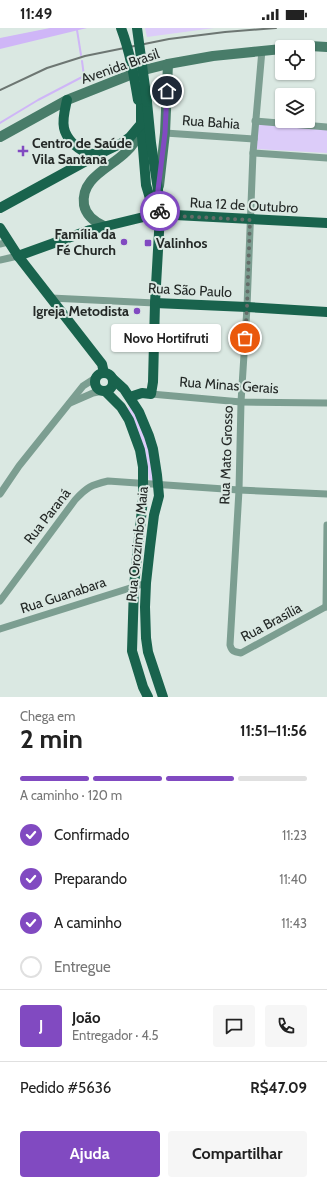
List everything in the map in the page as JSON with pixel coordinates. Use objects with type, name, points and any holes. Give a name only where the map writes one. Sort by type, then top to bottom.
[{"type":"main road","points":[[121,28],[128,46],[142,103],[151,143],[158,190],[160,215],[155,302],[153,382],[151,394]]},
{"type":"main road","points":[[130,28],[142,103]]},
{"type":"main road","points":[[137,28],[142,103],[141,127],[146,185],[150,201],[160,215]]},
{"type":"main road","points":[[315,46],[327,47]]},
{"type":"main road","name":"Avenida Brasil","points":[[0,137],[67,100],[140,71],[168,64],[213,56],[275,49]]},
{"type":"main road","points":[[158,190],[165,133],[168,64]]},
{"type":"main road","points":[[67,100],[64,117],[64,129],[76,146],[85,152],[97,155]]},
{"type":"main road","points":[[0,208],[122,143],[141,127]]},
{"type":"main road","points":[[104,226],[98,224],[92,219],[85,208],[84,194],[92,179],[124,154],[136,142],[141,127]]},
{"type":"main road","name":"Rua 12 de Outubro","points":[[18,256],[90,230],[156,214],[327,223]]},
{"type":"main road","points":[[0,228],[4,243],[18,256],[102,364],[100,375],[95,383],[98,388],[104,391],[111,388],[113,379],[109,374],[100,375]]},
{"type":"main road","name":"Rua São Paulo","points":[[155,302],[327,312]]},
{"type":"main road","name":"Rua Orozimbo Maia","points":[[113,379],[124,389],[139,412],[150,436],[153,449],[159,496],[154,515],[146,583],[146,638],[148,652],[162,697]]},
{"type":"main road","name":"Rua Orozimbo Maia","points":[[104,391],[121,407],[129,420],[140,450],[143,467],[144,484],[134,586],[132,651],[143,687],[148,697]]},
{"type":"main road","name":"Rua Minas Gerais","points":[[130,397],[142,393],[151,394]]},
{"type":"main road","points":[[121,407],[130,397]]},
{"type":"street","name":"Rua Mato Grosso","points":[[230,645],[239,490],[241,402],[247,307],[254,139],[262,50]]},
{"type":"street","points":[[255,122],[327,127]]},
{"type":"street","name":"Rua Bahia","points":[[165,133],[254,139]]},
{"type":"street","points":[[254,153],[327,158]]},
{"type":"street","points":[[0,260],[18,256]]},
{"type":"street","name":"Rua São Paulo","points":[[51,298],[155,302]]},
{"type":"street","points":[[0,494],[19,466],[82,386],[100,375]]},
{"type":"street","points":[[68,404],[93,393],[104,391]]},
{"type":"street","name":"Rua Minas Gerais","points":[[151,394],[241,402],[327,403]]},
{"type":"street","name":"Rua Paraná","points":[[0,601],[75,500],[85,489],[96,484],[108,481],[239,490],[327,494]]},
{"type":"street","points":[[327,524],[327,607]]},
{"type":"street","name":"Rua Guanabara","points":[[0,629],[146,583]]},
{"type":"street","name":"Rua Brasília","points":[[230,645],[231,650],[241,653],[327,607]]},
{"type":"street","points":[[0,625],[8,627]]},
{"type":"shaded area","points":[[50,28],[87,28],[0,49],[0,38]]},
{"type":"shaded area","points":[[145,28],[214,28],[147,37]]},
{"type":"shaded area","points":[[257,122],[275,123],[275,128],[327,127],[327,153],[256,149]]},
{"type":"shaded area","points":[[131,406],[144,433],[150,450],[153,480],[151,481],[149,479],[145,450],[127,409]]},
{"type":"waterway","points":[[77,30],[81,55]]},
{"type":"waterway","points":[[0,123],[38,100],[84,76],[82,61]]},
{"type":"railway","points":[[0,90],[47,68],[85,56],[169,39],[225,32],[276,28]]},
{"type":"way so far","points":[[160,211],[160,215],[250,220],[245,338]]},
{"type":"place","name":"Centro de Saúde Vila Santana","points":[[23,151]]},
{"type":"place","name":"Família da Fé Church","points":[[124,242]]},
{"type":"place","name":"Valinhos","points":[[148,243]]},
{"type":"place","name":"Igreja Metodista","points":[[137,311]]},
{"type":"place","name":"Novo Hortifruti","points":[[245,338]]},
{"type":"route","points":[[160,211],[158,190],[165,133],[167,91]]}]
